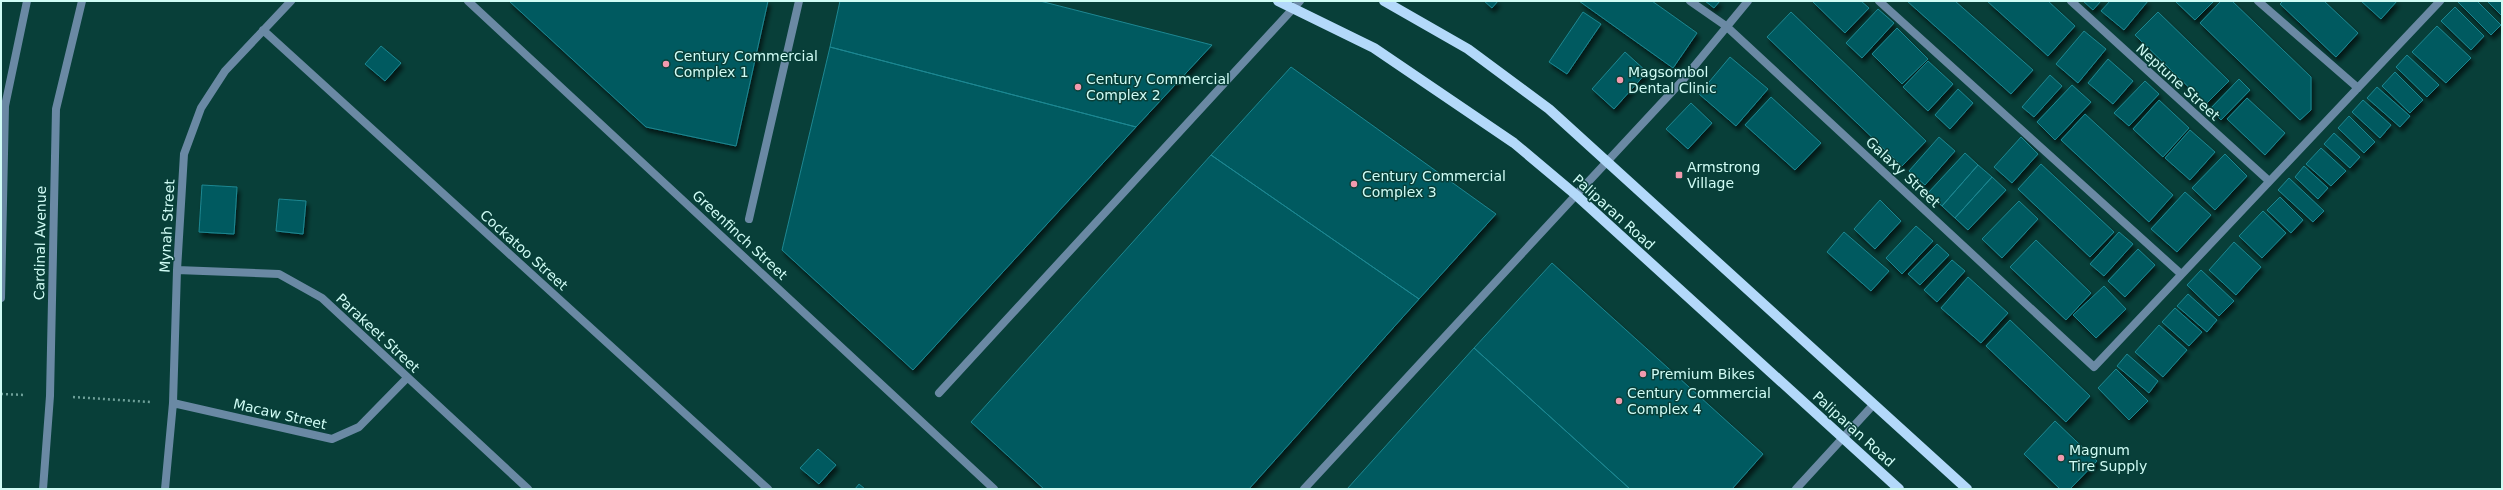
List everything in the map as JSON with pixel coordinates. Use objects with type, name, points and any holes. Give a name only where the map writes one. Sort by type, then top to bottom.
[{"type":"main road","name":"Paliparan Road","points":[[1278,1],[1297,4],[1374,48],[1433,86],[1514,143],[1576,195],[1899,489]]},
{"type":"main road","points":[[1384,1],[1468,49],[1550,109],[1609,160],[1967,489]]},
{"type":"street","points":[[1,298],[5,106],[27,1]]},
{"type":"street","name":"Cardinal Avenue","points":[[43,489],[50,396],[56,109],[82,1]]},
{"type":"street","name":"Mynah Street","points":[[165,489],[173,403],[177,270],[184,154],[200,108],[225,71],[291,1]]},
{"type":"street","name":"Greenfinch Street","points":[[468,1],[994,489]]},
{"type":"street","points":[[749,219],[799,1]]},
{"type":"street","name":"Galaxy Street","points":[[1690,1],[1726,26],[2094,367],[2181,274]]},
{"type":"street","points":[[1304,489],[1682,81],[1748,1]]},
{"type":"street","points":[[1879,1],[2181,274],[2440,1]]},
{"type":"street","name":"Neptune Street","points":[[2071,1],[2269,181]]},
{"type":"street","points":[[2258,1],[2358,88]]},
{"type":"street","points":[[939,393],[1297,4]]},
{"type":"street","name":"Cockatoo Street","points":[[263,30],[768,489]]},
{"type":"street","name":"Parakeet Street","points":[[177,270],[279,274],[322,298],[528,489]]},
{"type":"street","name":"Macaw Street","points":[[173,403],[332,439],[359,427],[407,378]]},
{"type":"street","points":[[1796,489],[1874,404]]},
{"type":"path","points":[[1,394],[173,403]]},
{"type":"building","name":"Century Commercial Complex 1","points":[[509,1],[768,1],[736,146],[646,127]]},
{"type":"building","name":"Century Commercial Complex 2","points":[[840,1],[1040,1],[1212,45],[1136,127],[830,47]]},
{"type":"building","points":[[1484,1],[1498,1],[1492,8]]},
{"type":"building","points":[[1579,1],[1652,1],[1697,33],[1673,68]]},
{"type":"building","points":[[1705,1],[1720,1],[1714,8]]},
{"type":"building","points":[[1812,1],[1861,1],[1869,8],[1845,33]]},
{"type":"building","points":[[1907,1],[1955,1],[2033,70],[2011,94]]},
{"type":"building","points":[[1987,1],[2048,1],[2075,26],[2048,56]]},
{"type":"building","points":[[2083,1],[2101,1],[2093,10]]},
{"type":"building","points":[[2110,1],[2148,1],[2124,30],[2101,11]]},
{"type":"building","points":[[2175,1],[2214,1],[2195,20]]},
{"type":"building","points":[[2221,1],[2232,1],[2311,77],[2311,110],[2300,120],[2200,23]]},
{"type":"building","points":[[2283,1],[2324,1],[2358,33],[2336,57],[2280,4]]},
{"type":"building","points":[[2361,1],[2397,1],[2381,19]]},
{"type":"building","points":[[2477,1],[2501,25],[2491,35],[2458,2]]},
{"type":"building","points":[[2487,1],[2502,1],[2502,14],[2501,15]]},
{"type":"building","points":[[2455,7],[2484,36],[2471,50],[2441,21]]},
{"type":"building","points":[[1878,9],[1894,23],[1862,58],[1846,43]]},
{"type":"building","points":[[1583,12],[1601,24],[1567,74],[1549,62]]},
{"type":"building","points":[[1791,12],[1926,141],[1902,166],[1767,37]]},
{"type":"building","points":[[2158,12],[2229,81],[2206,104],[2135,35]]},
{"type":"building","points":[[2437,26],[2471,58],[2446,83],[2412,52]]},
{"type":"building","points":[[1897,28],[1928,59],[1902,84],[1872,54]]},
{"type":"building","points":[[2084,31],[2106,49],[2078,83],[2056,64]]},
{"type":"building","points":[[381,46],[401,63],[385,81],[365,64]]},
{"type":"building","points":[[830,47],[1136,127],[913,370],[782,250]]},
{"type":"building","name":"Magsombol Dental Clinic","points":[[1625,52],[1647,72],[1614,109],[1592,89]]},
{"type":"building","points":[[2407,55],[2439,85],[2427,97],[2396,67]]},
{"type":"building","points":[[1730,57],[1768,89],[1736,126],[1699,94]]},
{"type":"building","points":[[2108,59],[2133,81],[2113,104],[2088,83]]},
{"type":"building","points":[[1928,61],[1953,84],[1928,111],[1903,87]]},
{"type":"building","name":"Century Commercial Complex 3","points":[[1291,67],[1496,214],[1419,299],[1211,155]]},
{"type":"building","points":[[2395,72],[2423,100],[2410,113],[2382,86]]},
{"type":"building","points":[[2050,75],[2062,86],[2034,117],[2022,107]]},
{"type":"building","points":[[2239,79],[2250,90],[2221,120],[2210,109]]},
{"type":"building","points":[[2145,81],[2159,94],[2129,126],[2114,113]]},
{"type":"building","points":[[2072,85],[2091,102],[2055,140],[2037,122]]},
{"type":"building","points":[[2377,87],[2410,116],[2400,127],[2367,98]]},
{"type":"building","points":[[1958,89],[1973,103],[1950,129],[1935,115]]},
{"type":"building","points":[[1771,97],[1821,143],[1795,170],[1745,125]]},
{"type":"building","points":[[2247,98],[2285,133],[2265,155],[2227,119]]},
{"type":"building","points":[[2159,100],[2189,128],[2163,157],[2133,129]]},
{"type":"building","points":[[2363,100],[2391,125],[2380,138],[2352,112]]},
{"type":"building","points":[[1691,103],[1712,123],[1688,149],[1666,129]]},
{"type":"building","points":[[2085,114],[2173,195],[2149,222],[2061,140]]},
{"type":"building","points":[[2349,116],[2375,142],[2364,153],[2338,128]]},
{"type":"building","points":[[2190,130],[2215,152],[2190,180],[2165,158]]},
{"type":"building","points":[[2334,133],[2360,157],[2350,168],[2324,144]]},
{"type":"building","points":[[1939,137],[1955,151],[1925,185],[1909,171]]},
{"type":"building","points":[[2021,137],[2038,154],[2012,183],[1994,167]]},
{"type":"building","points":[[2321,148],[2346,171],[2331,186],[2306,164]]},
{"type":"building","points":[[1965,153],[1978,165],[1942,206],[1928,193]]},
{"type":"building","points":[[2225,154],[2247,176],[2215,210],[2192,188]]},
{"type":"building","points":[[1211,155],[1419,299],[1249,489],[1044,489],[971,422]]},
{"type":"building","points":[[2041,164],[2114,232],[2090,257],[2018,189]]},
{"type":"building","points":[[1978,165],[1992,177],[1955,218],[1942,206]]},
{"type":"building","points":[[2304,166],[2328,188],[2318,199],[2295,177]]},
{"type":"building","points":[[1992,177],[2006,190],[1968,230],[1955,218]]},
{"type":"building","points":[[2289,178],[2324,211],[2313,222],[2278,190]]},
{"type":"building","points":[[202,185],[237,187],[234,234],[199,232]]},
{"type":"building","points":[[2185,192],[2211,215],[2177,252],[2151,229]]},
{"type":"building","points":[[2280,197],[2303,220],[2291,233],[2267,210]]},
{"type":"building","points":[[279,199],[306,201],[303,234],[276,231]]},
{"type":"building","points":[[1880,200],[1901,221],[1875,249],[1854,229]]},
{"type":"building","points":[[2019,201],[2038,219],[2002,258],[1982,239]]},
{"type":"building","points":[[2263,211],[2286,233],[2262,258],[2239,236]]},
{"type":"building","points":[[1916,226],[1933,241],[1902,274],[1886,258]]},
{"type":"building","points":[[1844,232],[1889,271],[1871,291],[1827,252]]},
{"type":"building","points":[[2119,232],[2133,244],[2104,276],[2090,264]]},
{"type":"building","points":[[2036,240],[2091,293],[2066,320],[2010,267]]},
{"type":"building","points":[[2234,242],[2261,267],[2236,295],[2209,270]]},
{"type":"building","points":[[1937,244],[1949,255],[1920,285],[1908,274]]},
{"type":"building","points":[[2138,249],[2155,265],[2125,297],[2108,281]]},
{"type":"building","points":[[1952,260],[1965,271],[1937,302],[1924,290]]},
{"type":"building","name":"Century Commercial Complex 4","points":[[1552,263],[1763,454],[1732,489],[1630,489],[1474,348]]},
{"type":"building","points":[[2201,270],[2234,301],[2219,316],[2187,285]]},
{"type":"building","points":[[1968,277],[2008,313],[1981,343],[1941,308]]},
{"type":"building","points":[[2104,286],[2126,309],[2096,338],[2073,315]]},
{"type":"building","points":[[2188,294],[2217,320],[2207,332],[2177,306]]},
{"type":"building","points":[[2175,308],[2202,332],[2189,346],[2162,322]]},
{"type":"building","points":[[2010,320],[2090,396],[2066,422],[1986,346]]},
{"type":"building","points":[[2159,325],[2187,350],[2163,377],[2135,352]]},
{"type":"building","points":[[1474,348],[1630,489],[1347,489]]},
{"type":"building","points":[[2127,354],[2158,381],[2149,393],[2117,366]]},
{"type":"building","points":[[2116,369],[2148,401],[2129,420],[2098,388]]},
{"type":"building","name":"Magnum Tire Supply","points":[[2055,421],[2097,461],[2070,489],[2060,489],[2024,454]]},
{"type":"building","points":[[818,449],[836,465],[819,484],[800,468]]},
{"type":"building","points":[[859,484],[865,489],[855,489]]},
{"type":"place","name":"Century Commercial Complex 1","points":[[666,64]]},
{"type":"place","name":"Magsombol Dental Clinic","points":[[1620,80]]},
{"type":"place","name":"Century Commercial Complex 2","points":[[1078,87]]},
{"type":"place","name":"Armstrong Village","points":[[1679,175]]},
{"type":"place","name":"Century Commercial Complex 3","points":[[1354,184]]},
{"type":"place","name":"Premium Bikes","points":[[1643,374]]},
{"type":"place","name":"Century Commercial Complex 4","points":[[1619,401]]},
{"type":"place","name":"Magnum Tire Supply","points":[[2061,458]]}]
